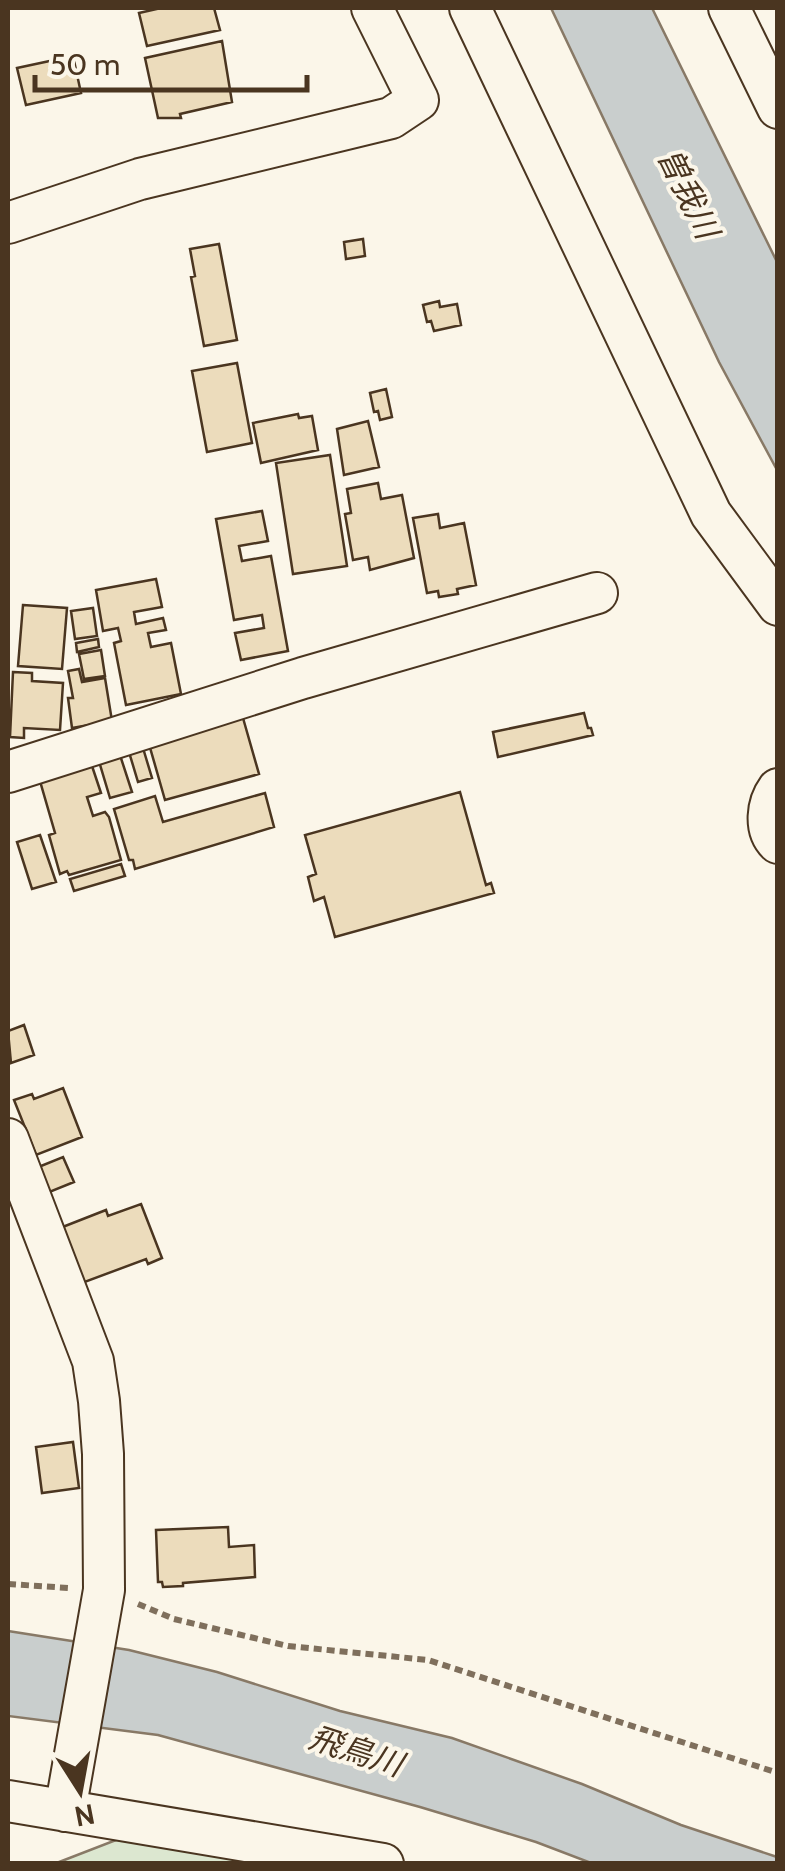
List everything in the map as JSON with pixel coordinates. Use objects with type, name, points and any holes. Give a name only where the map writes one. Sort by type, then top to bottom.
[{"type":"street","points":[[8,223],[140,179],[391,118],[418,100],[372,8]]},
{"type":"street","points":[[470,8],[711,514],[778,605]]},
{"type":"street","points":[[729,8],[778,108]]},
{"type":"street","points":[[8,772],[303,678],[597,592]]},
{"type":"street","points":[[778,789],[771,798],[768,820],[771,836],[778,843]]},
{"type":"street","points":[[8,1140],[93,1361],[103,1454],[102,1600],[65,1805]]},
{"type":"street","points":[[8,1801],[65,1805],[383,1864]]},
{"type":"path","points":[[8,1584],[102,1600],[288,1646],[428,1660],[778,1773]]},
{"type":"green space","points":[[134,1833],[297,1864],[54,1864]]},
{"type":"water","name":"曽我川","points":[[551,8],[652,8],[777,262],[777,470],[719,362]]},
{"type":"water","name":"飛鳥川","points":[[8,1631],[129,1650],[217,1672],[340,1711],[452,1738],[777,1857],[777,1863],[591,1863],[420,1807],[158,1735],[8,1716]]},
{"type":"building","points":[[161,8],[214,8],[220,30],[147,46],[139,13]]},
{"type":"building","points":[[222,41],[232,102],[180,114],[181,118],[158,118],[145,58]]},
{"type":"building","points":[[73,56],[81,93],[26,105],[17,68]]},
{"type":"building","points":[[363,239],[365,256],[346,259],[344,242]]},
{"type":"building","points":[[219,244],[237,340],[204,346],[191,277],[195,276],[190,249]]},
{"type":"building","points":[[439,301],[440,307],[457,304],[461,325],[434,331],[423,305]]},
{"type":"building","points":[[237,363],[252,443],[207,452],[192,371]]},
{"type":"building","points":[[386,389],[392,417],[380,420],[370,393]]},
{"type":"building","points":[[298,414],[299,418],[312,416],[318,450],[261,463],[253,423]]},
{"type":"building","points":[[368,421],[379,467],[344,475],[337,429]]},
{"type":"building","points":[[330,455],[347,566],[293,574],[276,463]]},
{"type":"building","points":[[378,483],[381,499],[402,495],[414,558],[370,570],[368,557],[353,560],[345,514],[351,513],[347,489]]},
{"type":"building","points":[[262,511],[268,541],[239,546],[242,561],[271,556],[288,651],[241,660],[235,633],[264,628],[262,615],[234,620],[216,519]]},
{"type":"building","points":[[438,514],[440,528],[464,523],[476,585],[457,589],[458,594],[439,597],[438,591],[427,593],[413,518]]},
{"type":"building","points":[[156,579],[162,607],[134,612],[136,624],[163,618],[166,630],[148,633],[151,647],[171,643],[181,694],[126,705],[114,643],[121,641],[118,628],[103,631],[96,590]]},
{"type":"building","points":[[23,605],[67,608],[62,669],[18,666]]},
{"type":"building","points":[[93,608],[97,636],[75,639],[71,611]]},
{"type":"building","points":[[98,639],[99,647],[77,652],[76,643]]},
{"type":"building","points":[[101,650],[105,676],[84,679],[79,654]]},
{"type":"building","points":[[79,669],[82,682],[105,678],[112,721],[72,728],[68,698],[73,698],[68,671]]},
{"type":"building","points":[[13,672],[32,673],[32,681],[63,683],[60,730],[24,728],[24,738],[10,737]]},
{"type":"building","points":[[584,713],[593,735],[498,757],[493,732]]},
{"type":"building","points":[[243,718],[259,774],[165,800],[149,744]]},
{"type":"building","points":[[143,748],[152,778],[138,782],[129,752]]},
{"type":"building","points":[[119,752],[132,792],[110,798],[98,758]]},
{"type":"building","points":[[92,766],[101,793],[87,797],[93,816],[105,812],[109,817],[121,860],[60,874],[49,835],[55,833],[40,781]]},
{"type":"building","points":[[460,792],[486,885],[491,883],[494,893],[335,937],[324,897],[314,901],[308,877],[316,874],[305,835]]},
{"type":"building","points":[[265,793],[274,827],[135,869],[114,809],[155,796],[163,822]]},
{"type":"building","points":[[40,835],[56,882],[32,889],[17,842]]},
{"type":"building","points":[[121,864],[125,876],[74,891],[70,879]]},
{"type":"building","points":[[24,1025],[34,1055],[11,1063],[8,1031]]},
{"type":"building","points":[[63,1088],[82,1137],[36,1155],[14,1100],[32,1094],[34,1099]]},
{"type":"building","points":[[63,1157],[74,1182],[47,1193],[36,1168]]},
{"type":"building","points":[[141,1204],[162,1258],[148,1264],[146,1259],[82,1283],[60,1228],[106,1210],[108,1216]]},
{"type":"building","points":[[73,1442],[79,1488],[42,1493],[36,1447]]},
{"type":"building","points":[[228,1527],[229,1547],[254,1545],[255,1577],[183,1586],[163,1587],[158,1582],[156,1530]]}]
